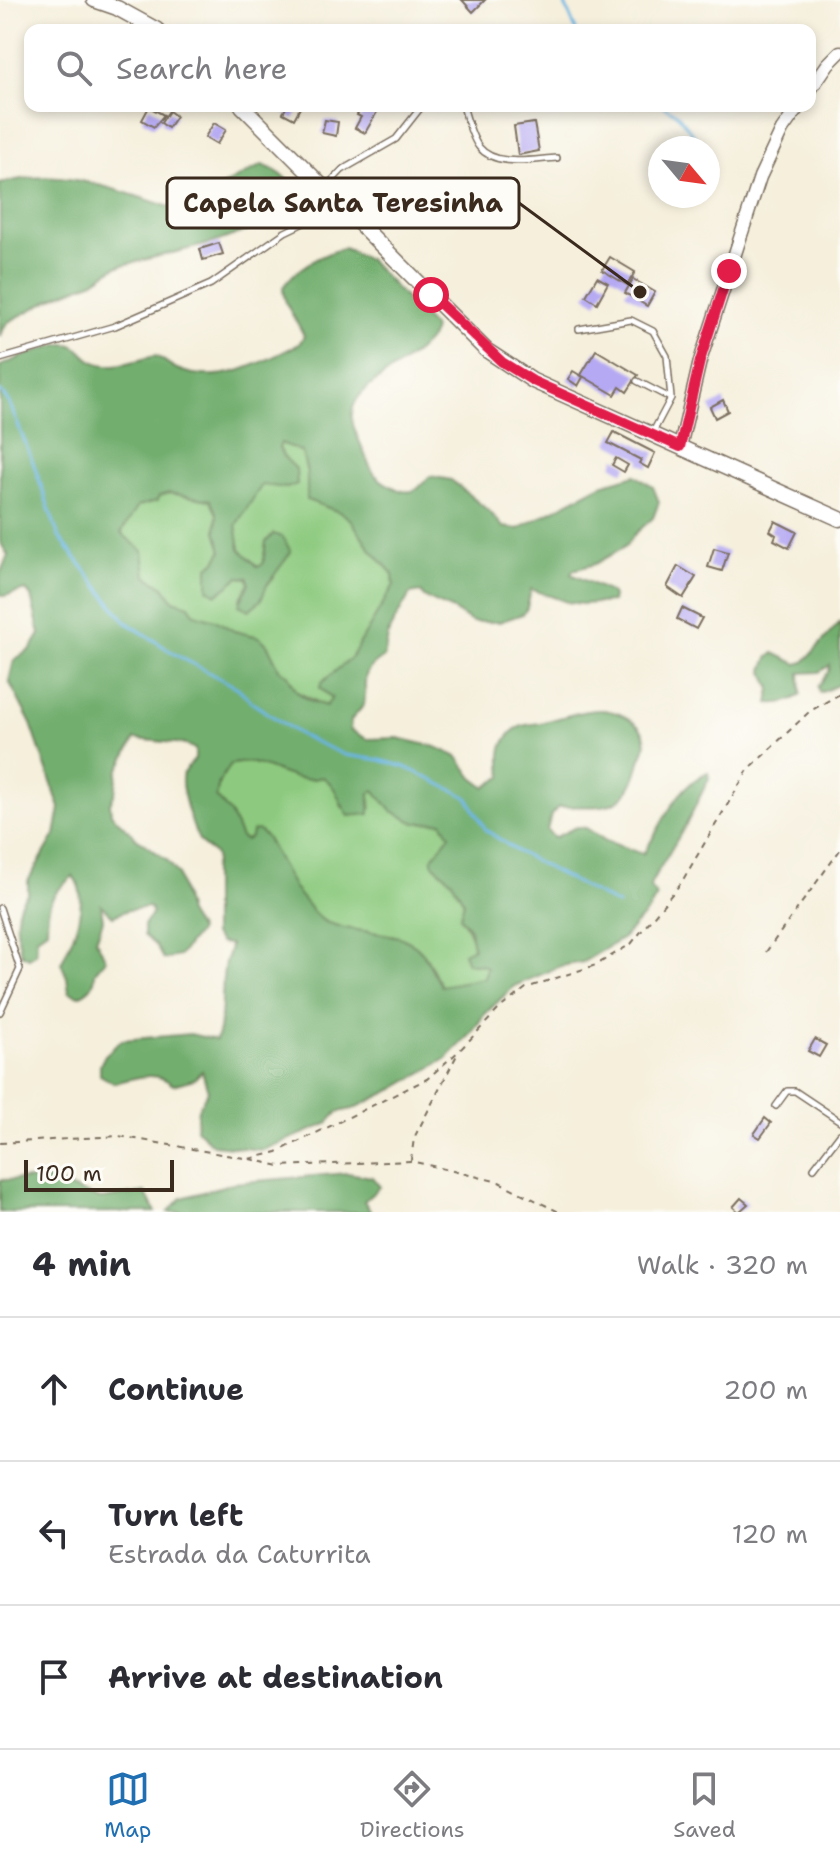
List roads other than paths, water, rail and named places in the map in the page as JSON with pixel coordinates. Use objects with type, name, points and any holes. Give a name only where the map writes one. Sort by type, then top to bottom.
[{"type":"main road","points":[[94,0],[146,24]]},
{"type":"main road","points":[[248,112],[502,362],[533,381],[651,436],[840,519]]},
{"type":"street","points":[[816,82],[840,52]]},
{"type":"street","points":[[680,447],[700,361],[760,177],[782,130],[795,112]]},
{"type":"lane","points":[[324,189],[342,170],[396,139],[417,112]]},
{"type":"lane","points":[[465,112],[478,146],[492,158],[557,158]]},
{"type":"lane","points":[[0,359],[115,326],[211,284],[285,232],[340,205]]},
{"type":"lane","points":[[579,329],[631,320],[653,331],[667,356],[671,398],[651,436]]},
{"type":"lane","points":[[637,381],[671,398]]},
{"type":"lane","points":[[0,908],[20,969],[0,1012]]},
{"type":"lane","points":[[776,1106],[787,1091],[795,1091],[840,1121]]},
{"type":"lane","points":[[814,1168],[840,1134]]},
{"type":"waterway","points":[[563,0],[573,24]]},
{"type":"waterway","points":[[674,112],[694,136]]},
{"type":"waterway","points":[[0,391],[9,402],[59,537],[126,622],[178,656],[238,688],[254,704],[302,736],[345,755],[405,767],[467,797],[486,830],[518,852],[618,905]]},
{"type":"place","name":"Capela Santa Teresinha","points":[[640,292]]}]
